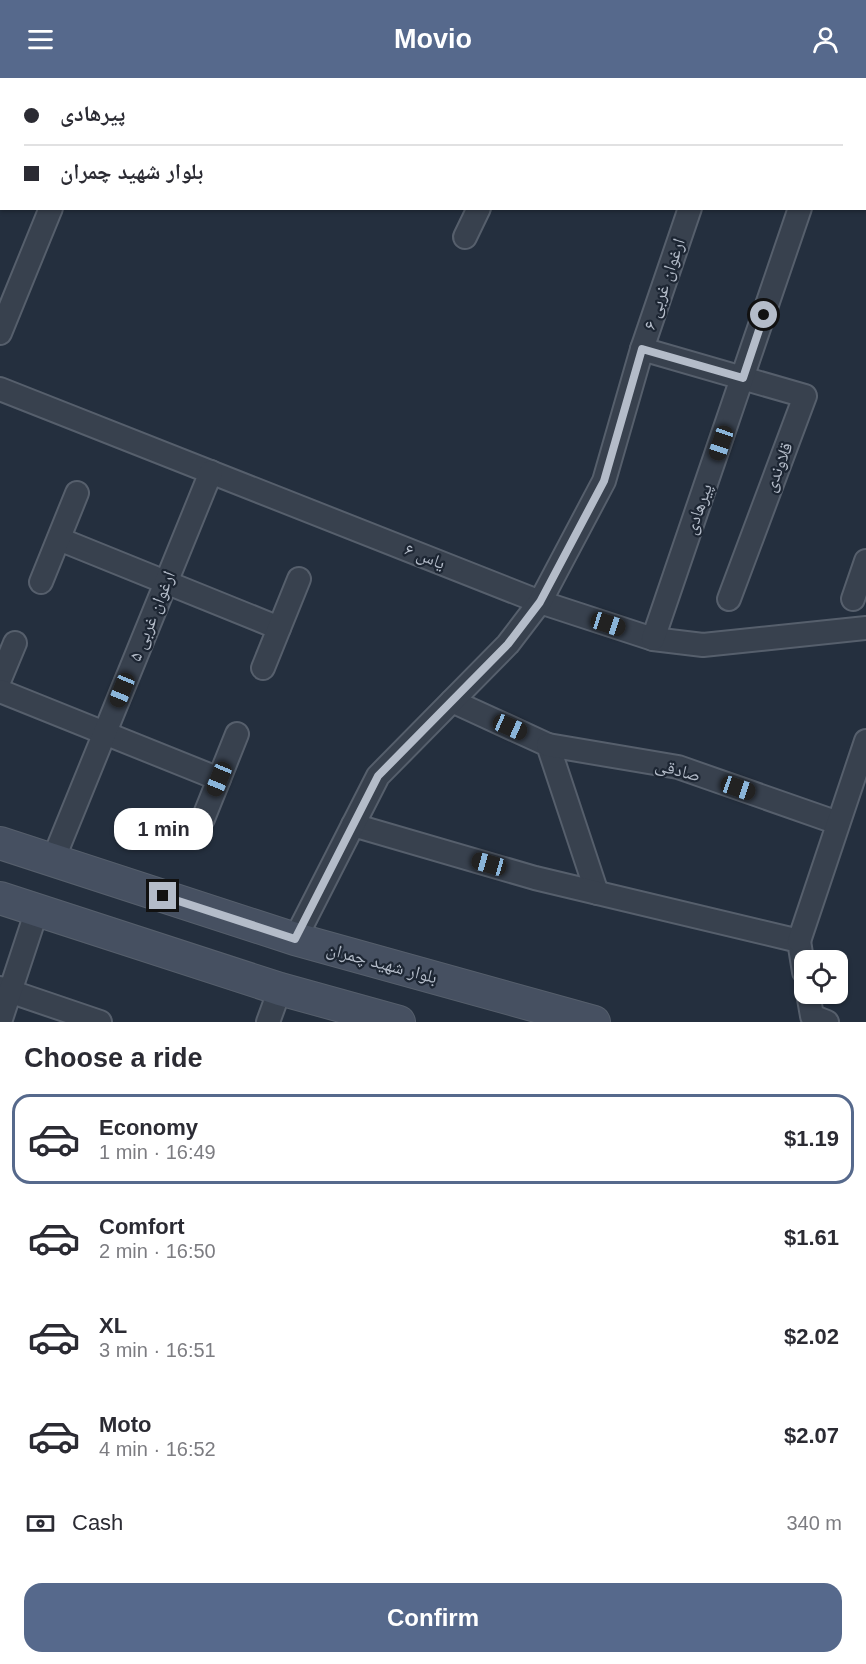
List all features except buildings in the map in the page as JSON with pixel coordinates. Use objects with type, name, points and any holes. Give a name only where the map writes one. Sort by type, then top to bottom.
[{"type":"main road","name":"بلوار شهید چمران","points":[[0,843],[295,939],[594,1022]]},
{"type":"main road","points":[[0,898],[280,989],[399,1022]]},
{"type":"street","points":[[0,333],[50,210]]},
{"type":"street","points":[[465,237],[477,210]]},
{"type":"street","name":"ارغوان غربی ۶","points":[[295,939],[378,776],[508,644],[540,602],[604,481],[642,349],[689,210]]},
{"type":"street","name":"پیرهادی","points":[[653,639],[743,378],[796,210]]},
{"type":"street","points":[[642,349],[743,378]]},
{"type":"street","name":"قلاوندی","points":[[729,599],[805,396],[743,378]]},
{"type":"street","name":"یاس ۶","points":[[0,389],[540,602],[653,639],[703,645],[866,628]]},
{"type":"street","name":"ارغوان غربی ۵","points":[[53,860],[211,472]]},
{"type":"street","points":[[41,582],[77,493]]},
{"type":"street","points":[[59,539],[279,628]]},
{"type":"street","points":[[853,599],[866,561]]},
{"type":"street","points":[[263,668],[299,579]]},
{"type":"street","points":[[0,680],[15,643]]},
{"type":"street","points":[[0,692],[219,779]]},
{"type":"street","name":"صادقی","points":[[452,701],[548,745],[678,767],[838,823]]},
{"type":"street","points":[[203,819],[237,734]]},
{"type":"street","points":[[800,950],[799,941],[866,741]]},
{"type":"street","points":[[548,745],[597,892]]},
{"type":"street","points":[[353,825],[535,878],[799,941]]},
{"type":"street","points":[[0,1022],[5,990],[37,910]]},
{"type":"street","points":[[268,1022],[280,989]]},
{"type":"street","points":[[5,990],[100,1022]]},
{"type":"street","points":[[810,1004],[812,1016],[827,1022]]},
{"type":"route","points":[[163,896],[295,939],[378,776],[508,644],[540,602],[604,481],[642,349],[743,378],[764,315]]}]
